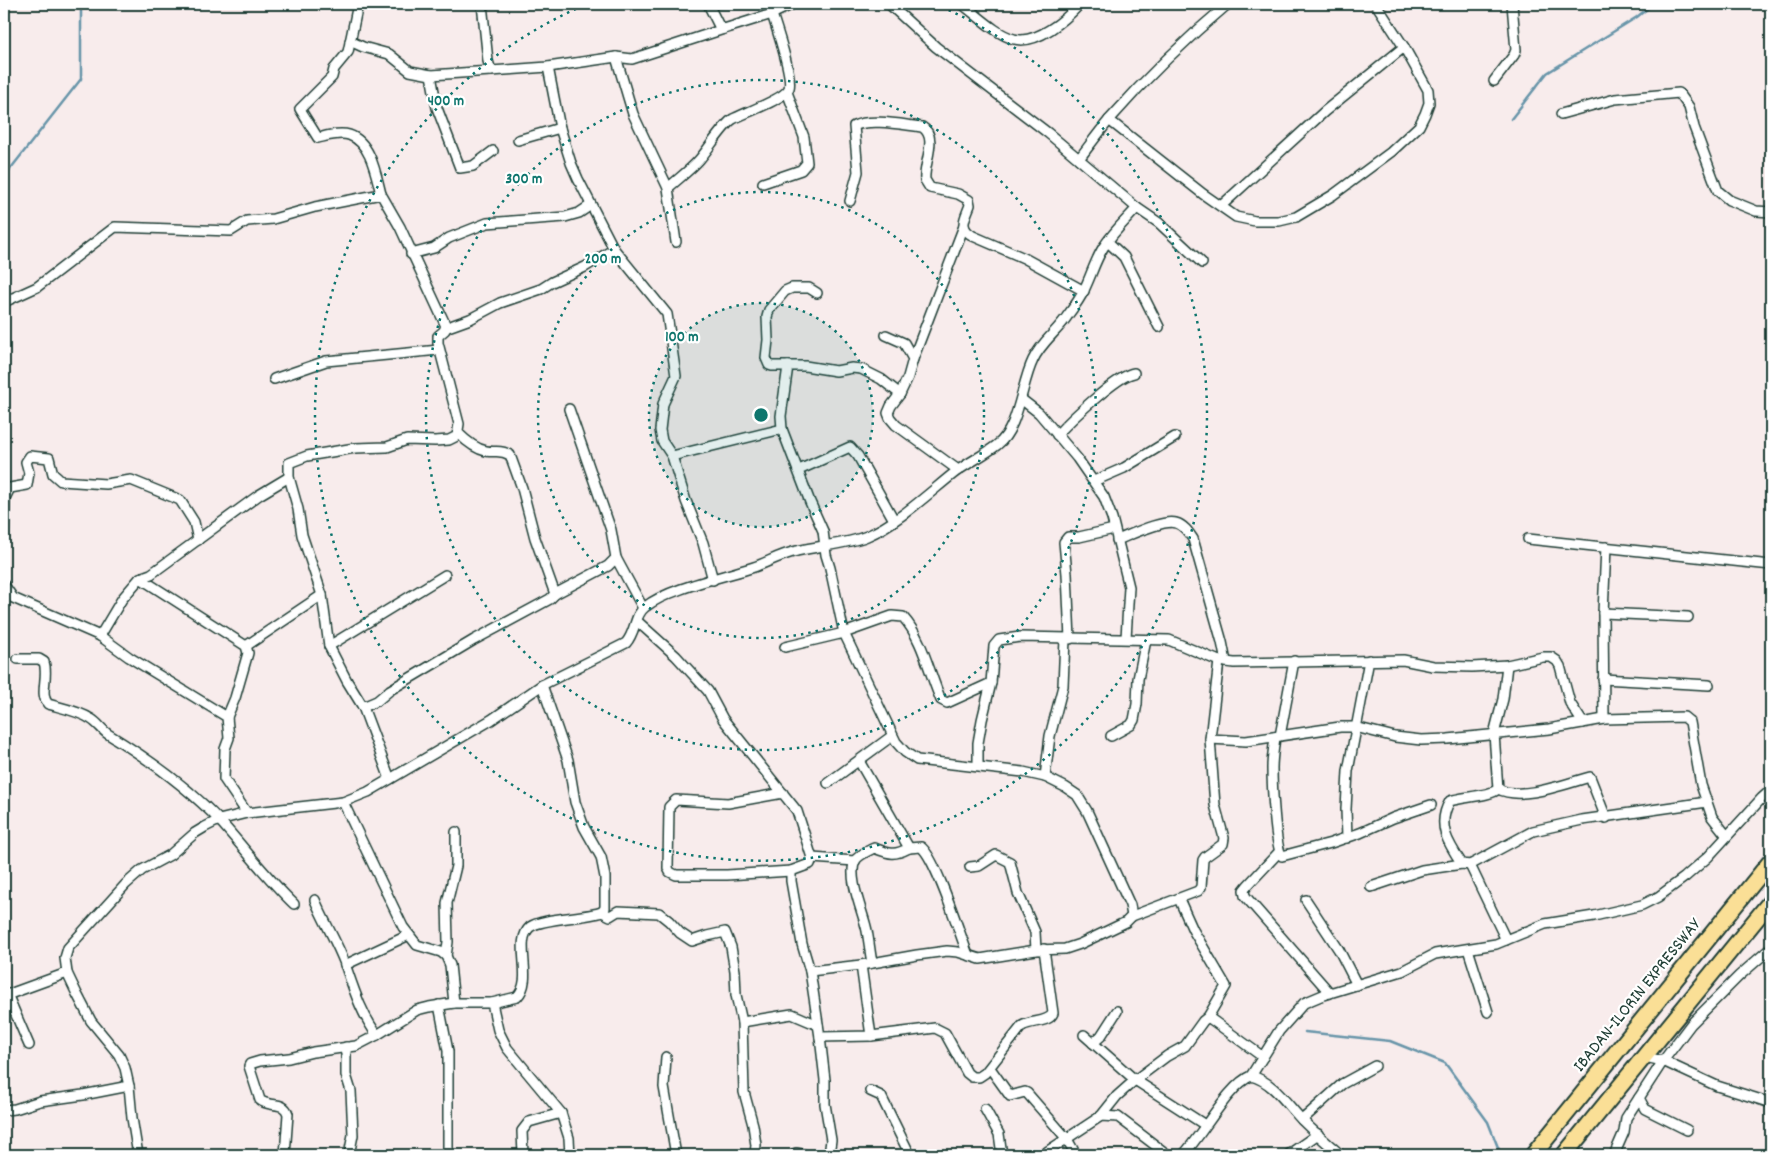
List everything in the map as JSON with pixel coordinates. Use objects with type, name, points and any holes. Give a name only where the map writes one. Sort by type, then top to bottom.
[{"type":"highway","name":"IBADAN-ILORIN EXPRESSWAY","points":[[1533,1155],[1771,861]]},
{"type":"highway","points":[[1564,1155],[1645,1058],[1771,901]]},
{"type":"street","points":[[358,4],[348,52],[334,68],[332,77],[300,109],[318,138],[348,134],[361,141],[374,168],[381,194],[400,227],[446,326],[438,336],[439,350],[459,424],[458,433],[449,440],[407,440],[387,447],[355,448],[298,458],[289,463],[289,477],[298,509],[302,535],[322,595],[329,646],[363,707],[390,779]]},
{"type":"street","points":[[482,4],[488,61],[491,70]]},
{"type":"street","points":[[708,4],[719,26],[724,29]]},
{"type":"street","points":[[350,42],[388,54],[410,71],[432,75],[548,67],[616,57],[632,58],[772,14],[793,4]]},
{"type":"street","points":[[889,4],[936,47],[1048,132],[1137,208],[1159,223],[1202,263]]},
{"type":"street","points":[[962,4],[997,30],[1013,39],[1028,40],[1066,18],[1080,4]]},
{"type":"street","points":[[1079,159],[1109,120],[1151,76],[1228,4]]},
{"type":"street","points":[[1109,120],[1168,168],[1236,216],[1255,221],[1279,221],[1296,217],[1333,195],[1390,152],[1419,126],[1429,103],[1428,90],[1404,47],[1376,4]]},
{"type":"street","points":[[1494,81],[1516,50],[1512,4]]},
{"type":"street","points":[[668,188],[698,161],[731,120],[787,92],[790,84],[788,69],[772,14]]},
{"type":"street","points":[[1221,206],[1325,111],[1404,47]]},
{"type":"street","points":[[616,57],[633,114],[668,188],[676,242]]},
{"type":"street","points":[[548,67],[560,128],[571,163],[614,250],[667,314],[676,376],[663,404],[660,430],[662,441],[672,456],[686,501],[703,543],[713,580]]},
{"type":"street","points":[[432,75],[437,108],[460,168],[473,166],[493,151]]},
{"type":"street","points":[[763,183],[801,170],[807,163],[804,138],[787,92]]},
{"type":"street","points":[[1561,114],[1615,98],[1680,93],[1689,107],[1694,127],[1718,191],[1729,200],[1756,211],[1771,212]]},
{"type":"street","points":[[850,201],[858,172],[854,126],[884,123],[922,127],[930,135],[925,180],[930,188],[958,194],[968,200],[970,205],[964,219],[966,232],[1024,258],[1084,291]]},
{"type":"street","points":[[518,140],[560,128]]},
{"type":"street","points":[[4,302],[37,287],[115,227],[231,231],[247,221],[273,219],[315,207],[381,194]]},
{"type":"street","points":[[412,254],[434,248],[457,235],[487,223],[565,217],[579,214],[592,205]]},
{"type":"street","points":[[138,1155],[125,1068],[119,1055],[91,1020],[67,972],[65,958],[68,948],[126,884],[142,870],[170,854],[195,833],[219,820],[247,812],[343,802],[368,792],[491,720],[542,685],[626,643],[643,608],[655,600],[692,585],[713,580],[795,551],[848,542],[884,528],[958,470],[1003,440],[1009,431],[1021,399],[1024,379],[1034,358],[1066,319],[1084,291],[1103,248],[1137,208]]},
{"type":"street","points":[[958,470],[896,425],[888,413],[890,406],[900,394],[964,226]]},
{"type":"street","points":[[1108,242],[1124,257],[1159,327]]},
{"type":"street","points":[[444,328],[470,319],[500,302],[541,289],[614,250]]},
{"type":"street","points":[[817,293],[809,288],[792,288],[785,291],[777,300],[767,317],[767,362],[772,366],[805,366],[836,371],[852,368],[862,370],[881,380],[900,394]]},
{"type":"street","points":[[886,335],[904,343],[914,359]]},
{"type":"street","points":[[274,379],[326,361],[439,350]]},
{"type":"street","points":[[788,366],[781,416],[782,429],[810,502],[824,531],[825,545],[844,633],[892,736],[905,752],[917,760],[1023,772],[1045,777],[1077,795],[1087,811],[1130,904],[1132,916]]},
{"type":"street","points":[[1057,435],[1069,422],[1114,383],[1127,374],[1134,373]]},
{"type":"street","points":[[1021,399],[1039,414],[1077,458],[1104,497],[1129,587],[1126,638]]},
{"type":"street","points":[[570,409],[611,530],[616,558],[643,608]]},
{"type":"street","points":[[672,456],[782,429]]},
{"type":"street","points":[[458,433],[478,448],[488,452],[504,451],[510,455],[522,488],[535,538],[555,594]]},
{"type":"street","points":[[1094,481],[1124,468],[1176,437]]},
{"type":"street","points":[[799,470],[850,447],[858,456],[894,520]]},
{"type":"street","points":[[4,532],[6,498],[10,488],[27,485],[29,473],[26,462],[30,456],[42,456],[49,458],[53,474],[61,481],[106,484],[131,480],[180,500],[194,522],[198,540]]},
{"type":"street","points":[[100,636],[122,599],[140,578],[152,574],[259,494],[289,477]]},
{"type":"street","points":[[810,971],[947,951],[958,952],[980,959],[1040,949],[1065,949],[1126,922],[1132,916],[1179,899],[1200,889],[1203,860],[1223,844],[1224,838],[1214,806],[1210,739],[1222,662],[1222,642],[1193,539],[1182,525],[1169,522],[1117,540]]},
{"type":"street","points":[[1045,777],[1050,736],[1063,686],[1067,639],[1067,574],[1064,542],[1068,537],[1079,537],[1114,529]]},
{"type":"street","points":[[1528,539],[1771,564]]},
{"type":"street","points":[[1604,719],[1603,613],[1606,547]]},
{"type":"street","points":[[363,707],[378,701],[390,690],[474,640],[608,566],[616,558]]},
{"type":"street","points":[[329,646],[445,574]]},
{"type":"street","points":[[140,578],[246,646],[248,653],[235,698],[227,717],[229,738],[225,749],[224,779],[247,812]]},
{"type":"street","points":[[4,585],[13,598],[100,636],[129,657],[227,717]]},
{"type":"street","points":[[246,646],[322,595]]},
{"type":"street","points":[[1603,613],[1688,617]]},
{"type":"street","points":[[785,647],[844,633],[892,616],[903,617],[908,622],[920,646],[941,700],[947,703],[992,683]]},
{"type":"street","points":[[637,621],[676,656],[708,690],[723,718],[783,793],[796,811],[812,858],[810,864],[791,871],[727,875],[676,875],[670,872],[668,868],[670,807],[676,800],[728,803],[783,793]]},
{"type":"street","points":[[978,766],[978,743],[992,683],[994,646],[998,640],[1020,637],[1168,640],[1222,662],[1403,660],[1449,668],[1507,665],[1543,657],[1551,658],[1557,661],[1570,703],[1583,723]]},
{"type":"street","points":[[1111,736],[1127,727],[1134,720],[1138,679],[1146,640]]},
{"type":"street","points":[[18,659],[44,662],[46,678],[44,698],[48,704],[92,719],[107,733],[121,741],[177,783],[219,820],[275,886],[294,904]]},
{"type":"street","points":[[1347,838],[1348,771],[1369,660]]},
{"type":"street","points":[[1294,661],[1277,736],[1272,768],[1278,852],[1282,856],[1347,838],[1431,805]]},
{"type":"street","points":[[1498,789],[1494,734],[1503,699],[1507,665]]},
{"type":"street","points":[[1603,678],[1709,685]]},
{"type":"street","points":[[542,685],[568,760],[578,810],[586,833],[596,845],[601,857],[605,877],[605,908],[602,912]]},
{"type":"street","points":[[1210,739],[1246,741],[1340,727],[1356,727],[1395,737],[1421,740],[1448,739],[1549,729],[1604,719],[1684,718],[1690,722],[1701,785],[1712,817],[1727,836]]},
{"type":"street","points":[[828,783],[892,736]]},
{"type":"street","points":[[858,761],[909,848]]},
{"type":"street","points":[[1498,789],[1507,794],[1540,790],[1590,777],[1606,818]]},
{"type":"street","points":[[1498,789],[1491,794],[1462,797],[1450,801],[1444,811],[1443,819],[1446,836],[1451,848],[1466,864],[1506,940]]},
{"type":"street","points":[[1183,1155],[1235,1088],[1251,1076],[1279,1031],[1304,1003],[1402,971],[1435,954],[1452,950],[1468,950],[1506,940],[1545,924],[1594,916],[1642,905],[1658,897],[1685,877],[1771,790]]},
{"type":"street","points":[[343,802],[403,927],[416,945],[441,952],[446,956],[450,965],[454,1003]]},
{"type":"street","points":[[1371,887],[1422,870],[1466,864],[1533,831],[1582,820],[1707,802]]},
{"type":"street","points":[[446,956],[448,942],[447,903],[456,866],[456,832]]},
{"type":"street","points":[[812,858],[855,860],[874,848],[890,854],[909,848],[921,847],[931,862],[950,906],[968,956]]},
{"type":"street","points":[[1278,852],[1244,890],[1245,896],[1330,993]]},
{"type":"street","points":[[820,1037],[871,1036],[935,1028],[945,1033],[967,1074],[972,1077],[979,1077],[990,1068],[1022,1026],[1028,1022],[1048,1020],[1051,1017],[1053,1013],[1036,932],[1018,893],[1010,862],[996,855],[980,866],[970,867]]},
{"type":"street","points":[[855,860],[853,870],[854,883],[867,929],[872,963]]},
{"type":"street","points":[[791,871],[802,944],[810,971],[820,1037],[825,1080],[825,1104],[831,1140],[829,1155]]},
{"type":"street","points":[[1042,1155],[1101,1116],[1117,1096],[1135,1080],[1167,1056],[1186,1046],[1203,1021],[1208,1018],[1226,986],[1193,930],[1179,899]]},
{"type":"street","points":[[315,900],[345,965],[353,989],[376,1036]]},
{"type":"street","points":[[1306,900],[1339,950],[1357,985]]},
{"type":"street","points":[[285,1155],[288,1114],[281,1105],[260,1100],[250,1064],[356,1046],[376,1036],[417,1010],[454,1003],[492,1003],[517,997],[525,986],[524,942],[530,927],[547,921],[602,912],[608,916],[618,911],[659,913],[680,933],[692,941],[725,932],[731,948],[735,971],[736,995],[742,1022],[744,1092],[753,1125],[756,1145],[755,1155]]},
{"type":"street","points":[[345,965],[409,935]]},
{"type":"street","points":[[1614,1155],[1624,1132],[1626,1118],[1691,1024],[1739,976],[1771,948]]},
{"type":"street","points":[[1468,950],[1488,1012]]},
{"type":"street","points":[[861,965],[871,1036]]},
{"type":"street","points":[[29,1045],[6,995],[67,972]]},
{"type":"street","points":[[492,1003],[498,1030],[507,1048],[561,1113],[569,1138],[570,1155]]},
{"type":"street","points":[[439,1006],[448,1051],[448,1155]]},
{"type":"street","points":[[1093,1043],[1101,1036],[1117,1011]]},
{"type":"street","points":[[742,1022],[792,1014],[818,1025]]},
{"type":"street","points":[[1208,1018],[1263,1057]]},
{"type":"street","points":[[1084,1035],[1135,1080],[1205,1125]]},
{"type":"street","points":[[346,1047],[346,1075],[351,1091],[353,1135],[349,1155]]},
{"type":"street","points":[[666,1057],[664,1087],[676,1155]]},
{"type":"street","points":[[1645,1058],[1664,1061],[1717,1086],[1771,1103]]},
{"type":"street","points":[[1302,1120],[1342,1084],[1375,1066]]},
{"type":"street","points":[[990,1068],[1008,1094],[1013,1096],[1023,1092],[1027,1093],[1067,1139],[1076,1155]]},
{"type":"street","points":[[1251,1076],[1256,1077],[1272,1088],[1302,1120],[1341,1155]]},
{"type":"street","points":[[4,1110],[15,1109],[40,1101],[129,1086]]},
{"type":"street","points":[[870,1091],[881,1096],[910,1155]]},
{"type":"street","points":[[1639,1098],[1645,1109],[1687,1130]]},
{"type":"street","points":[[985,1109],[999,1134],[1002,1155]]},
{"type":"street","points":[[523,1155],[522,1131],[530,1122],[561,1113]]},
{"type":"street","points":[[1101,1116],[1118,1117],[1168,1155]]},
{"type":"street","points":[[1288,1155],[1318,1134]]},
{"type":"waterway","points":[[4,177],[81,79],[81,4]]},
{"type":"waterway","points":[[1511,119],[1547,73],[1637,17],[1653,4]]},
{"type":"waterway","points":[[1305,1032],[1390,1041],[1445,1063],[1488,1122],[1501,1155]]}]
